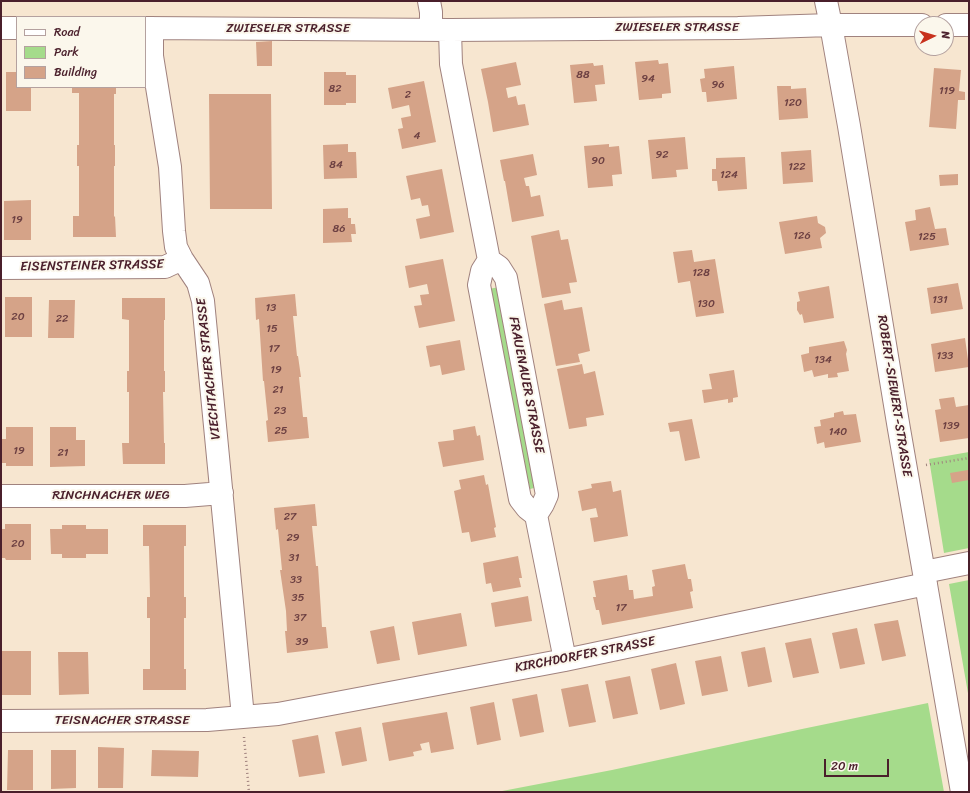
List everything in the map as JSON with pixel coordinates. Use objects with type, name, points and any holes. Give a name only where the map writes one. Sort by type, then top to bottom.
[{"type":"street","points":[[429,1],[431,12],[441,30]]},
{"type":"street","name":"ROBERT-SIEWERT-STRASSE","points":[[826,1],[962,792]]},
{"type":"street","name":"ZWIESELER STRASSE","points":[[148,28],[441,30],[777,28],[831,25],[914,25]]},
{"type":"street","points":[[954,25],[969,25]]},
{"type":"street","points":[[1,28],[16,28]]},
{"type":"street","name":"VIECHTACHER STRASSE","points":[[148,28],[170,167],[176,247],[198,283],[203,301],[243,717]]},
{"type":"street","name":"FRAUENAUER STRASSE","points":[[441,30],[451,64],[489,260],[499,267],[506,278],[547,495],[536,515],[565,660]]},
{"type":"street","name":"EISENSTEINER STRASSE","points":[[1,268],[165,267],[182,259]]},
{"type":"street","name":"RINCHNACHER WEG","points":[[1,496],[185,496],[222,493]]},
{"type":"street","name":"KIRCHDORFER STRASSE","points":[[243,717],[278,714],[565,660],[925,578],[969,564]]},
{"type":"street","name":"TEISNACHER STRASSE","points":[[1,721],[207,720],[243,717]]},
{"type":"path","points":[[906,468],[969,458]]},
{"type":"path","points":[[243,717],[249,792]]},
{"type":"green space","points":[[500,287],[538,487],[526,490],[488,289]]},
{"type":"green space","points":[[969,452],[969,548],[944,553],[929,459]]},
{"type":"green space","points":[[969,580],[969,699],[949,584]]},
{"type":"green space","points":[[928,703],[944,792],[497,792],[612,770]]},
{"type":"building","points":[[272,41],[272,66],[257,66],[256,42]]},
{"type":"building","points":[[658,60],[659,64],[668,63],[671,93],[662,94],[662,98],[639,100],[635,62]]},
{"type":"building","points":[[516,62],[521,85],[506,88],[508,98],[516,96],[518,105],[525,104],[529,125],[493,132],[481,69]]},
{"type":"building","points":[[593,63],[594,66],[603,65],[605,84],[595,85],[597,101],[574,103],[570,65]]},
{"type":"building","points":[[734,66],[737,99],[707,102],[706,92],[702,92],[700,79],[705,78],[704,69]]},
{"type":"building","points":[[934,68],[961,70],[959,91],[965,92],[965,100],[958,100],[956,129],[929,127]]},
{"type":"building","points":[[6,72],[16,72],[16,88],[31,88],[31,111],[6,111]]},
{"type":"building","points":[[324,72],[346,72],[346,75],[356,75],[356,103],[346,103],[346,105],[324,105]]},
{"type":"building","points":[[424,81],[436,142],[402,149],[398,129],[403,128],[401,118],[411,116],[409,105],[392,109],[388,88]]},
{"type":"building","points":[[777,86],[791,86],[791,89],[806,88],[808,118],[779,120]]},
{"type":"building","points":[[72,88],[116,88],[116,94],[114,94],[114,217],[115,216],[116,237],[73,237],[73,216],[79,216],[79,166],[77,166],[77,145],[79,145],[79,93],[72,93]]},
{"type":"building","points":[[209,94],[271,94],[272,209],[210,209]]},
{"type":"building","points":[[685,137],[688,169],[676,170],[677,177],[652,179],[648,140]]},
{"type":"building","points":[[348,144],[348,152],[356,152],[357,178],[324,179],[323,145]]},
{"type":"building","points":[[609,144],[609,147],[619,146],[622,174],[612,175],[613,186],[588,188],[584,146]]},
{"type":"building","points":[[811,150],[813,182],[783,184],[781,152]]},
{"type":"building","points":[[533,154],[537,175],[524,178],[526,186],[529,186],[531,197],[540,195],[544,216],[512,222],[500,160]]},
{"type":"building","points":[[745,157],[747,189],[718,191],[717,181],[712,181],[712,169],[716,169],[716,158]]},
{"type":"building","points":[[442,169],[454,232],[420,239],[416,219],[430,216],[428,205],[422,206],[420,198],[411,200],[406,176]]},
{"type":"building","points":[[958,174],[958,185],[940,186],[939,175]]},
{"type":"building","points":[[31,200],[31,240],[4,240],[4,201]]},
{"type":"building","points":[[930,207],[935,229],[946,228],[949,245],[910,251],[905,222],[916,220],[915,210]]},
{"type":"building","points":[[348,208],[348,218],[351,218],[351,224],[355,224],[356,234],[351,234],[352,242],[323,243],[323,209]]},
{"type":"building","points":[[817,216],[818,223],[825,227],[826,233],[820,238],[822,248],[785,254],[779,222]]},
{"type":"building","points":[[559,230],[561,240],[568,239],[577,282],[569,283],[571,293],[542,298],[531,236]]},
{"type":"building","points":[[692,250],[694,262],[715,259],[724,313],[696,317],[690,281],[678,283],[673,252]]},
{"type":"building","points":[[443,259],[455,321],[419,328],[414,306],[422,305],[420,295],[429,294],[427,284],[409,288],[405,266]]},
{"type":"building","points":[[958,283],[963,309],[931,314],[927,288]]},
{"type":"building","points":[[829,286],[834,318],[804,323],[802,314],[800,315],[797,310],[797,302],[800,301],[798,292]]},
{"type":"building","points":[[295,294],[297,316],[293,316],[297,356],[301,377],[299,377],[303,417],[307,417],[309,438],[268,442],[266,421],[268,420],[263,381],[259,319],[256,320],[255,298]]},
{"type":"building","points":[[5,297],[32,297],[32,337],[5,337]]},
{"type":"building","points":[[122,298],[165,298],[165,392],[163,392],[165,464],[123,464],[122,443],[129,443],[129,392],[127,392],[127,371],[129,371],[129,320],[122,319]]},
{"type":"building","points":[[49,300],[75,300],[74,338],[48,338]]},
{"type":"building","points":[[562,300],[564,310],[582,307],[590,351],[578,354],[580,362],[556,366],[544,304]]},
{"type":"building","points":[[965,338],[969,367],[935,372],[931,344]]},
{"type":"building","points":[[460,340],[465,370],[442,375],[440,365],[430,367],[426,346]]},
{"type":"building","points":[[844,341],[847,350],[846,354],[849,371],[837,373],[838,377],[828,378],[828,374],[814,377],[812,370],[804,372],[801,355],[809,353],[809,347]]},
{"type":"building","points":[[582,364],[584,374],[595,371],[604,415],[586,418],[587,426],[569,429],[557,369]]},
{"type":"building","points":[[734,370],[738,397],[733,398],[733,402],[728,403],[728,399],[704,403],[702,390],[712,389],[709,374]]},
{"type":"building","points":[[954,397],[956,407],[969,405],[969,438],[940,442],[935,410],[941,409],[939,399]]},
{"type":"building","points":[[843,411],[844,415],[856,414],[861,442],[825,448],[824,442],[817,444],[814,427],[821,426],[820,420],[834,417],[834,413]]},
{"type":"building","points":[[692,419],[700,458],[685,461],[679,431],[670,432],[668,423]]},
{"type":"building","points":[[475,426],[477,436],[480,435],[484,460],[443,467],[438,442],[454,440],[453,430]]},
{"type":"building","points":[[6,427],[33,427],[33,466],[6,466],[6,463],[1,463],[1,439],[6,439]]},
{"type":"building","points":[[50,427],[76,427],[76,440],[85,440],[85,466],[50,467]]},
{"type":"building","points":[[968,470],[969,480],[952,483],[950,473]]},
{"type":"building","points":[[484,475],[486,485],[488,484],[496,527],[494,528],[496,537],[471,542],[469,532],[462,533],[454,491],[461,489],[459,480]]},
{"type":"building","points":[[611,481],[613,492],[621,490],[628,536],[594,542],[590,518],[598,517],[596,508],[582,511],[578,491],[592,488],[591,484]]},
{"type":"building","points":[[315,504],[317,526],[312,526],[316,566],[318,566],[322,627],[326,627],[328,648],[287,653],[285,631],[287,631],[286,611],[280,570],[282,570],[278,529],[276,530],[274,508]]},
{"type":"building","points":[[5,524],[31,524],[31,560],[6,560],[5,558],[1,558],[1,529],[5,529]]},
{"type":"building","points":[[62,525],[86,525],[86,529],[108,529],[108,554],[86,554],[86,558],[62,558],[62,554],[51,554],[50,529],[62,529]]},
{"type":"building","points":[[143,525],[186,525],[186,546],[184,546],[184,597],[186,597],[186,618],[184,618],[184,669],[186,669],[186,690],[143,690],[143,669],[150,669],[150,618],[147,618],[147,597],[150,597],[149,546],[143,546]]},
{"type":"building","points":[[518,556],[522,578],[519,578],[521,587],[493,592],[491,583],[486,584],[483,563]]},
{"type":"building","points":[[685,564],[688,579],[691,579],[693,591],[690,592],[693,608],[602,625],[599,610],[596,610],[593,597],[596,597],[593,581],[627,575],[629,590],[633,590],[634,599],[653,596],[652,587],[655,586],[652,570]]},
{"type":"building","points":[[528,596],[532,621],[495,627],[491,603]]},
{"type":"building","points":[[461,613],[467,646],[418,655],[412,622]]},
{"type":"building","points":[[898,620],[906,656],[882,661],[874,624]]},
{"type":"building","points":[[394,626],[400,660],[377,664],[370,631]]},
{"type":"building","points":[[857,628],[865,664],[840,669],[832,633]]},
{"type":"building","points":[[811,638],[819,673],[793,678],[785,643]]},
{"type":"building","points":[[765,647],[772,682],[748,687],[741,652]]},
{"type":"building","points":[[1,651],[31,651],[31,695],[1,695]]},
{"type":"building","points":[[58,652],[88,652],[89,694],[59,695]]},
{"type":"building","points":[[721,656],[728,691],[702,696],[695,661]]},
{"type":"building","points":[[676,663],[685,704],[660,710],[651,669]]},
{"type":"building","points":[[630,676],[638,714],[613,719],[605,681]]},
{"type":"building","points":[[588,684],[596,722],[569,727],[561,689]]},
{"type":"building","points":[[537,694],[544,732],[520,737],[512,699]]},
{"type":"building","points":[[494,702],[501,740],[477,745],[470,707]]},
{"type":"building","points":[[447,712],[454,749],[431,753],[429,742],[420,744],[422,750],[413,752],[414,756],[389,761],[382,723]]},
{"type":"building","points":[[361,727],[367,761],[342,766],[335,732]]},
{"type":"building","points":[[318,735],[325,773],[299,777],[292,740]]},
{"type":"building","points":[[98,747],[124,748],[123,788],[98,788]]},
{"type":"building","points":[[8,750],[33,750],[33,790],[7,790]]},
{"type":"building","points":[[51,750],[76,750],[76,788],[51,789]]},
{"type":"building","points":[[152,750],[199,751],[198,777],[151,776]]}]
